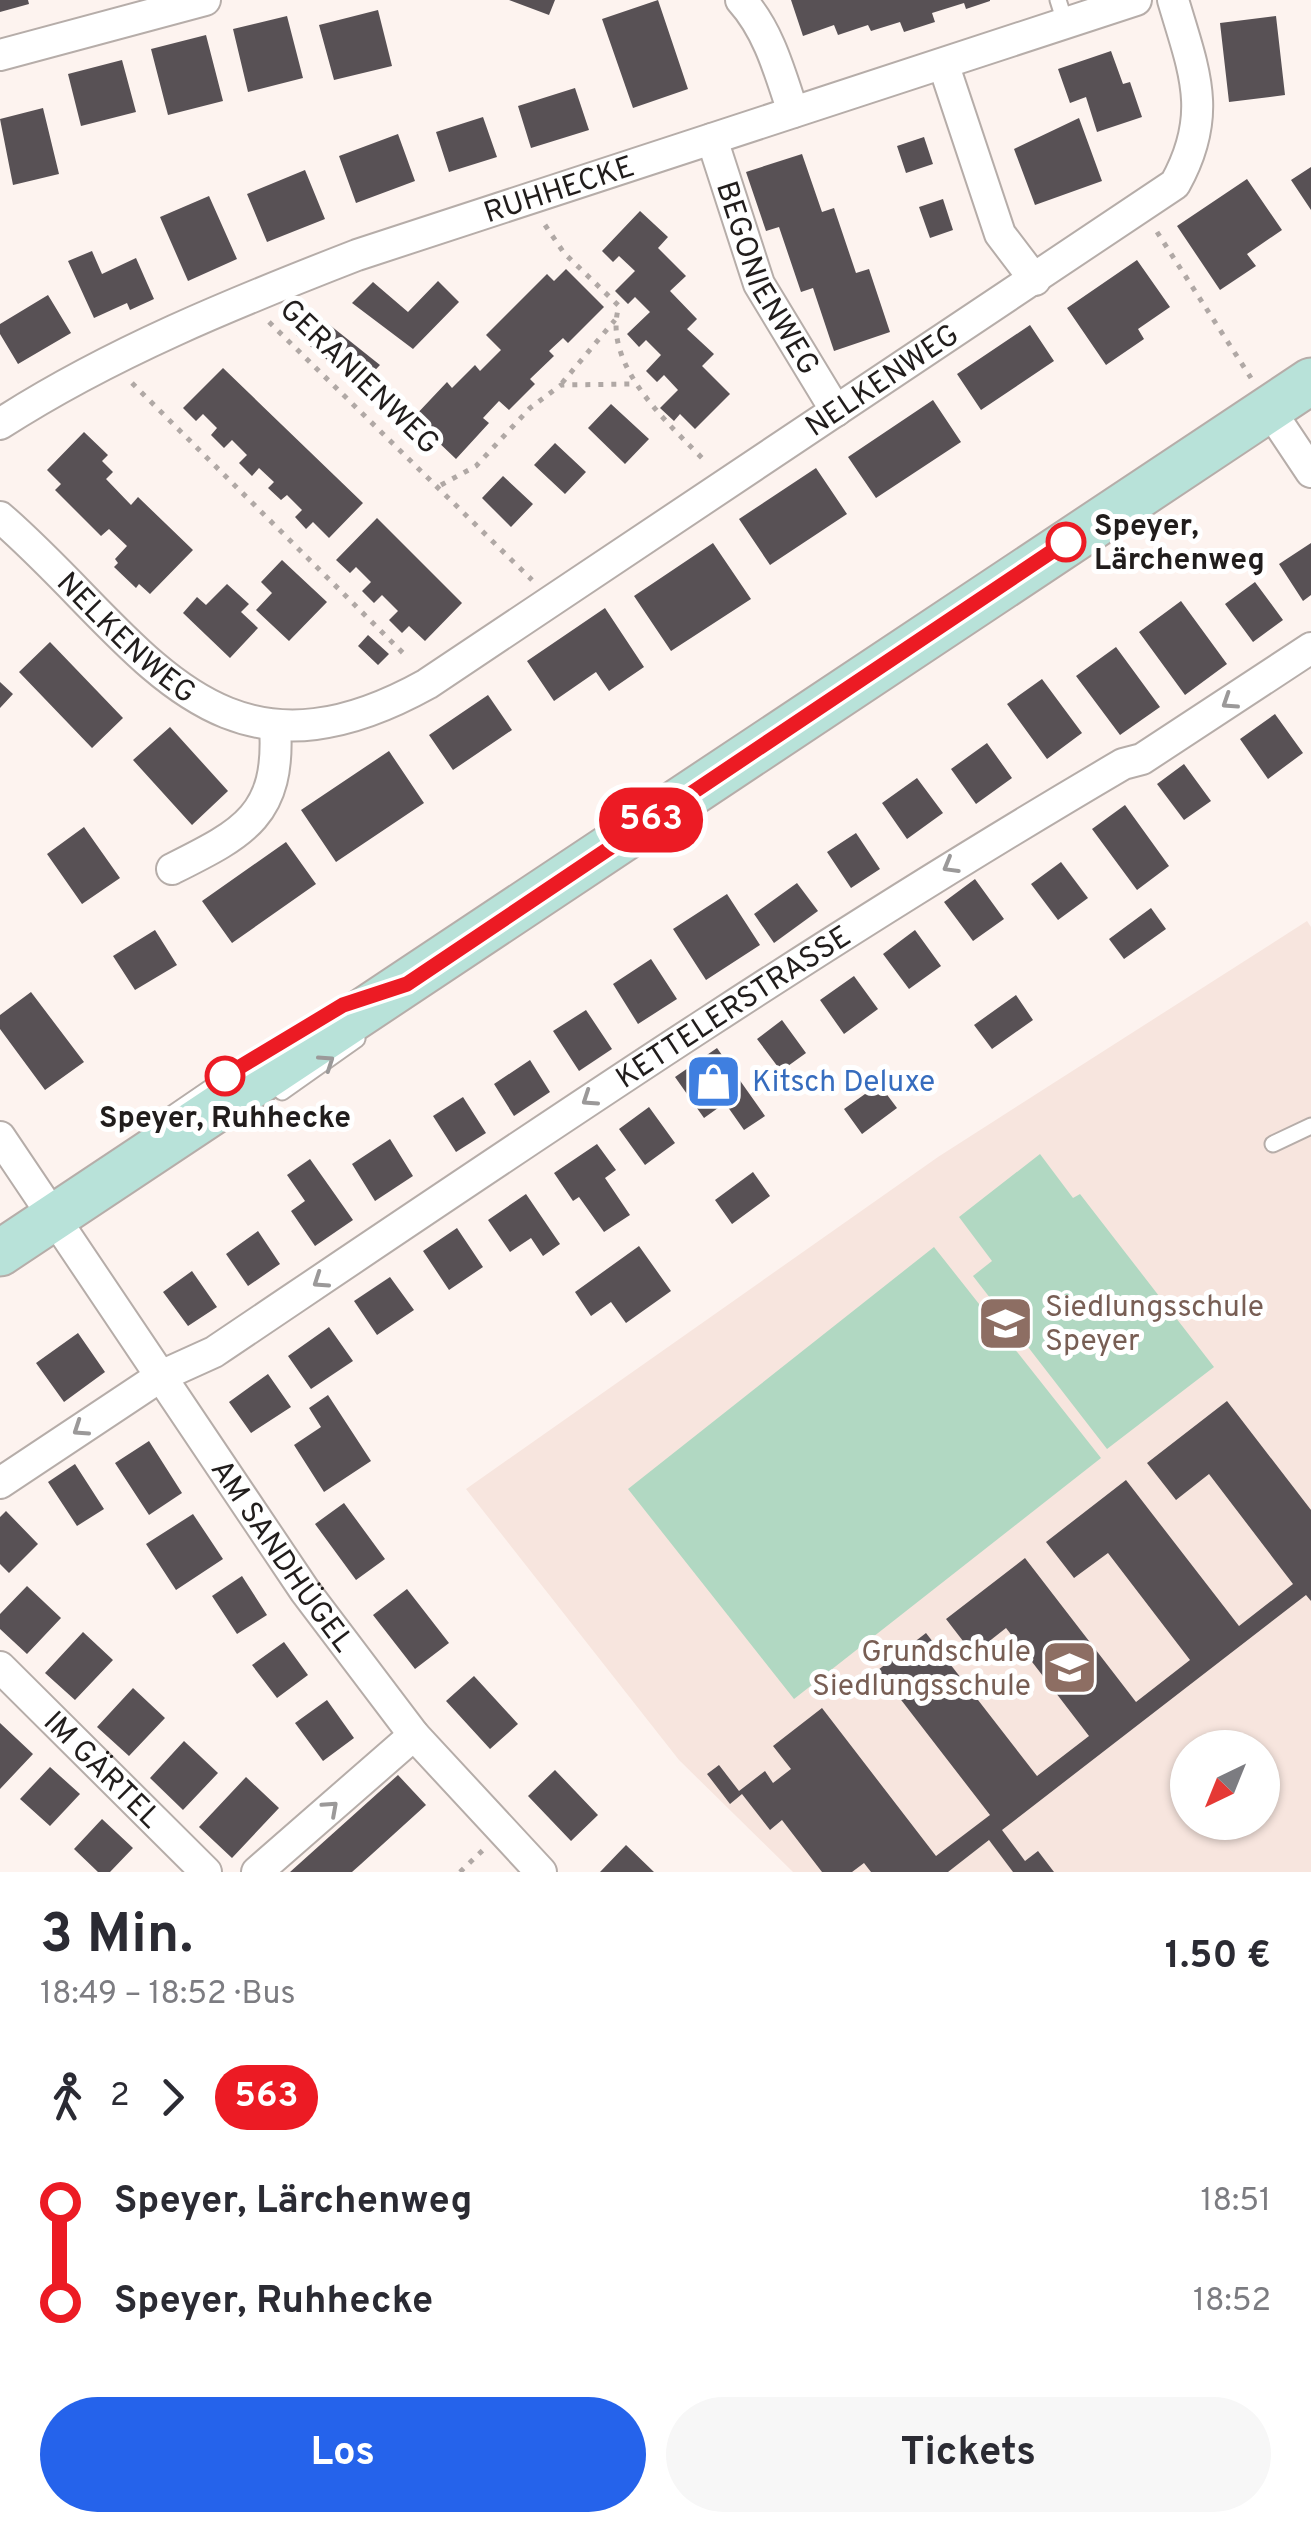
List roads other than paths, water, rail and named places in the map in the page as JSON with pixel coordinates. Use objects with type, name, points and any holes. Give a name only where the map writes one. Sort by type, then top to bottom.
[{"type":"main road","points":[[0,1253],[407,984],[1262,398],[1311,381]]},
{"type":"street","points":[[0,55],[205,0]]},
{"type":"street","points":[[741,0],[754,15],[774,55],[793,112]]},
{"type":"street","name":"RUHHECKE","points":[[0,424],[118,360],[252,296],[533,194],[944,66],[1062,11],[1136,0]]},
{"type":"street","name":"NELKENWEG","points":[[0,517],[166,680],[202,702],[275,726],[318,726],[388,706],[428,684],[1175,184],[1195,143],[1200,110],[1197,82],[1173,0]]},
{"type":"street","points":[[944,66],[1000,234],[1035,280]]},
{"type":"street","name":"BEGONIENWEG","points":[[712,139],[759,284],[836,411]]},
{"type":"street","points":[[1262,398],[1311,472]]},
{"type":"street","name":"KETTELERSTRASSE","points":[[160,1376],[214,1352],[676,1040],[828,947],[874,912],[1123,764],[1142,759],[1311,648]]},
{"type":"street","points":[[172,869],[228,841],[258,816],[272,790],[278,758],[275,726]]},
{"type":"street","points":[[0,1136],[54,1218]]},
{"type":"street","name":"AM SANDHÜGEL","points":[[54,1218],[305,1591],[414,1734],[541,1872]]},
{"type":"street","points":[[0,1482],[160,1376]]},
{"type":"street","name":"IM GÄRTEL","points":[[0,1667],[206,1872]]},
{"type":"street","points":[[257,1872],[414,1734]]},
{"type":"lane","points":[[329,1012],[407,984]]},
{"type":"lane","points":[[265,1103],[339,1055],[407,984]]},
{"type":"lane","points":[[120,1174],[149,1132],[170,1114],[258,1056]]},
{"type":"lane","points":[[1273,1144],[1311,1126]]},
{"type":"lane","points":[[120,1174],[176,1157]]},
{"type":"place","name":"Speyer, Lärchenweg","points":[[1066,542]]},
{"type":"place","name":"Speyer, Ruhhecke","points":[[225,1076]]},
{"type":"place","name":"Kitsch Deluxe","points":[[713,1081]]},
{"type":"place","name":"Siedlungsschule Speyer","points":[[1006,1323]]},
{"type":"place","name":"Grundschule Siedlungsschule","points":[[1070,1668]]}]
